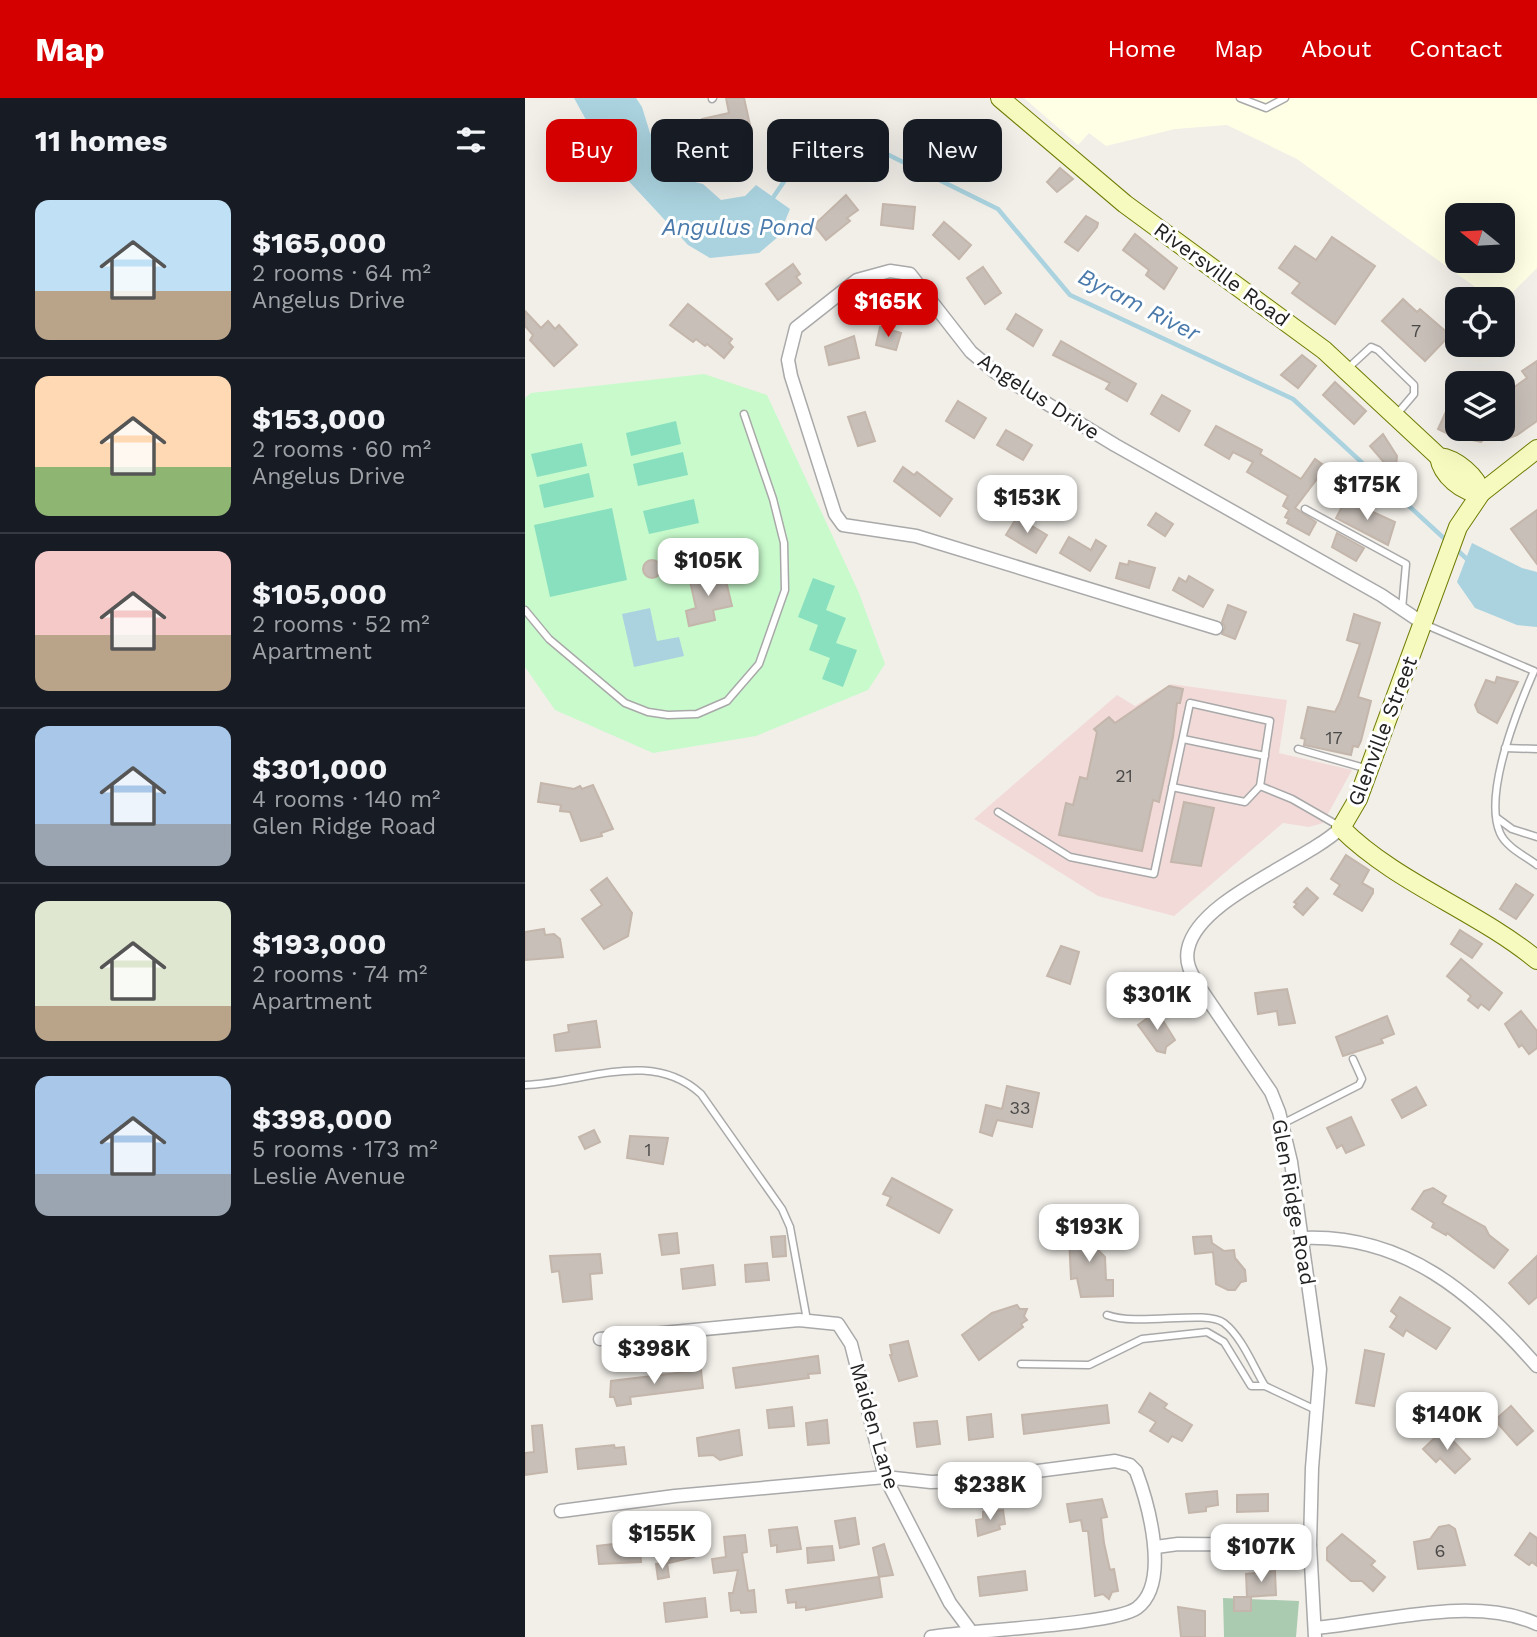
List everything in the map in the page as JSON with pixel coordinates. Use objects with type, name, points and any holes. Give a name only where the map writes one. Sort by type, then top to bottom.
[{"type":"main road","name":"Riversville Road","points":[[1000,98],[1125,204],[1215,272],[1283,317],[1396,415],[1439,457],[1444,472],[1466,490],[1481,493]]},
{"type":"main road","name":"Glenville Street","points":[[1537,449],[1481,493],[1458,527],[1370,769],[1358,799],[1341,828],[1362,848],[1484,923],[1537,960]]},
{"type":"street","name":"Angelus Drive","points":[[1216,628],[916,536],[843,525],[835,514],[791,376],[788,360],[796,328],[857,280],[890,271],[910,274],[971,352],[995,372],[1115,445],[1424,624]]},
{"type":"street","name":"Glen Ridge Road","points":[[1315,1632],[1310,1545],[1312,1468],[1320,1369],[1303,1238],[1282,1124],[1271,1092],[1189,969],[1188,948],[1200,926],[1229,901],[1341,828]]},
{"type":"street","points":[[1303,1238],[1377,1245],[1418,1263],[1489,1317],[1537,1367]]},
{"type":"street","name":"Maiden Lane","points":[[807,1320],[827,1321],[844,1329],[851,1344],[885,1477],[950,1603],[970,1630]]},
{"type":"street","points":[[600,1339],[633,1333],[807,1320]]},
{"type":"street","points":[[561,1511],[675,1496],[885,1477],[950,1481],[1115,1461],[1130,1465],[1143,1489],[1156,1547],[1148,1590],[1139,1607],[1125,1614],[970,1630],[931,1637]]},
{"type":"street","points":[[1156,1547],[1178,1544],[1310,1545]]},
{"type":"street","points":[[1315,1632],[1401,1616],[1468,1612],[1522,1618],[1537,1624]]},
{"type":"lane","points":[[1240,98],[1266,108],[1285,98]]},
{"type":"lane","points":[[1346,370],[1366,349],[1371,347],[1378,350],[1414,385],[1414,394],[1396,415]]},
{"type":"lane","points":[[525,610],[549,639],[625,703],[648,712],[668,715],[697,714],[727,701],[759,664],[785,590],[784,543],[773,499],[744,414]]},
{"type":"lane","points":[[1305,509],[1406,564],[1402,609]]},
{"type":"lane","points":[[1424,624],[1535,670],[1511,726],[1496,804],[1500,834],[1513,848],[1537,864]]},
{"type":"lane","points":[[998,812],[1070,857],[1154,874],[1190,703],[1270,721],[1260,786],[1245,802],[1173,787]]},
{"type":"lane","points":[[1183,739],[1265,756]]},
{"type":"lane","points":[[1298,748],[1370,769]]},
{"type":"lane","points":[[1505,748],[1537,749]]},
{"type":"lane","points":[[1260,786],[1302,804],[1341,828]]},
{"type":"lane","points":[[1497,818],[1512,829],[1537,837]]},
{"type":"lane","points":[[1282,1124],[1359,1085],[1362,1079],[1353,1059]]},
{"type":"lane","points":[[525,1086],[639,1069],[678,1076],[690,1084],[701,1094],[782,1209],[790,1227],[807,1320]]},
{"type":"lane","points":[[1107,1315],[1120,1320],[1156,1321],[1201,1316],[1222,1321],[1234,1333],[1265,1386]]},
{"type":"lane","points":[[1021,1364],[1089,1365],[1142,1339],[1207,1332],[1224,1342],[1251,1386],[1265,1386],[1317,1411]]},
{"type":"shaded area","points":[[1024,98],[1537,98],[1537,268],[1515,290],[1515,287],[1475,287],[1456,273],[1515,273],[1515,203],[1445,203],[1445,265],[1297,159],[1227,125],[1175,129],[1106,146],[1089,133],[1078,145]]},
{"type":"shaded area","points":[[1171,684],[1287,700],[1279,753],[1352,770],[1323,823],[1309,827],[1283,823],[1174,916],[1098,896],[974,819],[1117,695],[1135,706]]},
{"type":"shaded area","points":[[1223,1598],[1299,1601],[1296,1637],[1224,1637]]},
{"type":"green space","points":[[704,374],[767,395],[859,593],[885,664],[868,690],[756,736],[653,753],[555,710],[525,667],[525,398],[531,393]]},
{"type":"green space","points":[[676,421],[681,444],[631,456],[626,433]]},
{"type":"green space","points":[[582,443],[587,466],[537,477],[531,454]]},
{"type":"green space","points":[[683,452],[688,475],[638,486],[633,464]]},
{"type":"green space","points":[[589,473],[594,497],[544,508],[539,485]]},
{"type":"green space","points":[[694,499],[699,523],[649,534],[643,511]]},
{"type":"green space","points":[[612,508],[627,580],[550,597],[534,525]]},
{"type":"green space","points":[[813,578],[835,586],[826,610],[846,618],[836,643],[857,650],[843,687],[822,679],[830,658],[809,650],[818,625],[798,617]]},
{"type":"water","name":"Angulus Pond","points":[[574,98],[636,98],[642,107],[651,134],[651,182],[703,184],[721,200],[745,196],[756,185],[790,209],[779,236],[759,253],[710,258],[688,245],[630,182],[637,182],[637,119],[586,119]]},
{"type":"water","points":[[1472,543],[1522,568],[1537,572],[1537,627],[1517,625],[1475,608],[1457,582]]},
{"type":"water","points":[[650,608],[657,641],[679,637],[684,656],[634,667],[622,614]]},
{"type":"building","points":[[726,98],[744,98],[749,119],[702,119],[729,113]]},
{"type":"building","points":[[1060,168],[1073,179],[1057,192],[1047,182]]},
{"type":"building","points":[[846,195],[858,210],[847,218],[850,221],[826,240],[814,225]]},
{"type":"building","points":[[883,204],[915,207],[913,229],[881,225]]},
{"type":"building","points":[[1086,216],[1098,223],[1078,251],[1065,242]]},
{"type":"building","points":[[944,222],[971,245],[959,259],[933,235]]},
{"type":"building","points":[[1135,234],[1177,268],[1164,289],[1146,275],[1149,270],[1123,250]]},
{"type":"building","points":[[1332,237],[1375,266],[1335,324],[1292,293],[1300,283],[1279,268],[1295,246],[1316,260]]},
{"type":"building","points":[[793,264],[800,274],[796,277],[801,283],[778,300],[766,284]]},
{"type":"building","points":[[983,267],[1001,293],[985,304],[967,278]]},
{"type":"building","points":[[1403,299],[1417,312],[1420,309],[1445,331],[1445,340],[1425,361],[1382,321]]},
{"type":"building","points":[[688,304],[732,339],[729,343],[733,347],[724,358],[707,344],[705,346],[696,339],[693,342],[670,325]]},
{"type":"building","points":[[525,311],[541,328],[548,321],[555,329],[559,325],[577,345],[554,366],[530,340],[533,335],[525,326]]},
{"type":"building","points":[[1016,314],[1042,330],[1033,346],[1007,329]]},
{"type":"building","points":[[880,327],[901,333],[896,350],[876,345]]},
{"type":"building","points":[[854,336],[859,358],[829,365],[825,347]]},
{"type":"building","points":[[1061,341],[1136,384],[1127,401],[1106,389],[1110,383],[1053,355]]},
{"type":"building","points":[[1302,355],[1316,366],[1298,388],[1281,375]]},
{"type":"building","points":[[1537,361],[1537,421],[1515,436],[1515,386],[1527,378],[1522,371]]},
{"type":"building","points":[[1335,382],[1366,411],[1354,424],[1323,395]]},
{"type":"building","points":[[1162,395],[1190,411],[1179,431],[1151,414]]},
{"type":"building","points":[[958,401],[986,418],[974,438],[946,421]]},
{"type":"building","points":[[865,412],[875,441],[858,446],[848,417]]},
{"type":"building","points":[[1445,414],[1445,432],[1438,429]]},
{"type":"building","points":[[1216,426],[1262,450],[1260,454],[1301,479],[1315,459],[1326,467],[1295,508],[1316,522],[1309,535],[1287,523],[1289,519],[1285,517],[1289,510],[1283,506],[1288,496],[1247,472],[1253,462],[1233,452],[1229,459],[1205,445]]},
{"type":"building","points":[[1006,430],[1032,445],[1023,460],[997,445]]},
{"type":"building","points":[[1383,434],[1397,456],[1395,475],[1370,446]]},
{"type":"building","points":[[903,467],[914,475],[917,472],[952,499],[940,516],[894,481]]},
{"type":"building","points":[[1345,501],[1395,522],[1388,545],[1336,518]]},
{"type":"building","points":[[1537,510],[1537,564],[1511,529]]},
{"type":"building","points":[[1156,513],[1173,524],[1165,536],[1148,525]]},
{"type":"building","points":[[1017,517],[1047,535],[1036,553],[1006,535]]},
{"type":"building","points":[[1337,533],[1364,548],[1356,561],[1332,547]]},
{"type":"building","points":[[1069,537],[1091,550],[1096,540],[1106,546],[1090,571],[1060,553]]},
{"type":"building","points":[[652,560],[658,563],[661,569],[658,575],[652,578],[646,575],[643,569],[646,563]]},
{"type":"building","points":[[1129,561],[1155,568],[1149,588],[1116,578],[1120,563],[1128,565]]},
{"type":"building","points":[[709,573],[710,576],[724,573],[732,606],[713,610],[715,620],[689,626],[686,611],[696,608],[690,581]]},
{"type":"building","points":[[1189,576],[1213,590],[1203,607],[1173,590],[1179,578],[1186,582]]},
{"type":"building","points":[[1228,605],[1246,612],[1235,639],[1222,634],[1225,627],[1222,622]]},
{"type":"building","points":[[1354,614],[1380,623],[1358,697],[1371,701],[1361,741],[1358,747],[1353,746],[1351,755],[1304,745],[1305,739],[1301,738],[1308,707],[1335,712],[1340,702],[1360,644],[1347,640]]},
{"type":"building","points":[[1497,677],[1518,682],[1497,723],[1478,712],[1475,705],[1486,680],[1495,683]]},
{"type":"building","points":[[1169,686],[1183,689],[1180,703],[1177,703],[1173,737],[1159,802],[1153,800],[1142,851],[1059,835],[1066,803],[1073,805],[1080,777],[1087,779],[1097,732],[1094,729],[1109,717],[1115,723]]},
{"type":"building","points":[[541,783],[574,789],[593,785],[613,829],[601,833],[602,836],[581,841],[570,812],[560,811],[561,805],[538,802]]},
{"type":"building","points":[[1184,802],[1214,808],[1201,866],[1171,862]]},
{"type":"building","points":[[1346,855],[1369,870],[1362,883],[1373,889],[1373,893],[1362,911],[1334,894],[1340,885],[1331,879]]},
{"type":"building","points":[[607,878],[632,913],[628,936],[604,949],[582,919],[602,905],[591,890]]},
{"type":"building","points":[[1516,884],[1533,895],[1516,919],[1500,909]]},
{"type":"building","points":[[1307,888],[1318,898],[1303,915],[1294,907],[1297,904],[1294,902]]},
{"type":"building","points":[[544,929],[545,935],[554,934],[560,939],[563,957],[525,960],[525,932]]},
{"type":"building","points":[[1460,930],[1482,944],[1472,958],[1451,944]]},
{"type":"building","points":[[1061,946],[1079,952],[1070,984],[1047,976]]},
{"type":"building","points":[[1461,959],[1502,993],[1489,1010],[1481,1004],[1478,1008],[1468,1000],[1471,996],[1447,976]]},
{"type":"building","points":[[1287,989],[1295,1023],[1279,1025],[1277,1011],[1258,1014],[1255,993]]},
{"type":"building","points":[[1157,1011],[1175,1040],[1166,1047],[1165,1053],[1157,1051],[1138,1025]]},
{"type":"building","points":[[1521,1011],[1537,1031],[1537,1048],[1529,1054],[1522,1045],[1519,1047],[1505,1024]]},
{"type":"building","points":[[1387,1016],[1394,1034],[1381,1039],[1383,1043],[1343,1056],[1336,1037]]},
{"type":"building","points":[[596,1021],[600,1047],[556,1051],[554,1035],[569,1032],[568,1025]]},
{"type":"building","points":[[1007,1086],[1039,1093],[1032,1127],[997,1120],[992,1136],[980,1132],[986,1105],[1002,1109]]},
{"type":"building","points":[[1416,1087],[1426,1105],[1402,1118],[1392,1100]]},
{"type":"building","points":[[1351,1117],[1364,1145],[1346,1153],[1342,1145],[1337,1148],[1327,1128]]},
{"type":"building","points":[[594,1130],[600,1142],[585,1149],[579,1137]]},
{"type":"building","points":[[630,1136],[668,1138],[663,1164],[627,1158]]},
{"type":"building","points":[[892,1178],[952,1210],[939,1233],[887,1205],[891,1197],[883,1194]]},
{"type":"building","points":[[1433,1188],[1446,1196],[1442,1203],[1485,1227],[1489,1235],[1508,1250],[1494,1268],[1447,1233],[1446,1235],[1432,1227],[1434,1223],[1412,1209],[1424,1191]]},
{"type":"building","points":[[1094,1223],[1095,1247],[1105,1257],[1106,1280],[1113,1280],[1113,1296],[1081,1297],[1077,1278],[1071,1279],[1069,1237],[1078,1237],[1078,1224]]},
{"type":"building","points":[[677,1233],[679,1253],[662,1255],[659,1235]]},
{"type":"building","points":[[785,1236],[786,1256],[773,1257],[771,1237]]},
{"type":"building","points":[[1211,1236],[1212,1243],[1224,1251],[1234,1250],[1235,1258],[1245,1270],[1246,1281],[1241,1282],[1235,1290],[1228,1290],[1216,1284],[1213,1252],[1195,1254],[1193,1237]]},
{"type":"building","points":[[600,1254],[602,1273],[590,1274],[592,1299],[563,1302],[559,1271],[552,1272],[550,1256]]},
{"type":"building","points":[[1537,1256],[1537,1297],[1529,1304],[1509,1283]]},
{"type":"building","points":[[767,1263],[769,1280],[746,1282],[745,1265]]},
{"type":"building","points":[[713,1265],[715,1285],[683,1289],[681,1269]]},
{"type":"building","points":[[1400,1297],[1450,1328],[1436,1349],[1406,1330],[1403,1336],[1390,1327],[1397,1316],[1391,1311]]},
{"type":"building","points":[[1017,1305],[1020,1309],[1027,1309],[1024,1316],[1027,1320],[1021,1324],[1023,1327],[979,1360],[962,1335],[992,1313]]},
{"type":"building","points":[[908,1341],[917,1376],[899,1381],[890,1355],[890,1345]]},
{"type":"building","points":[[1365,1350],[1384,1354],[1374,1406],[1356,1403]]},
{"type":"building","points":[[818,1356],[820,1373],[808,1374],[809,1378],[736,1388],[733,1368]]},
{"type":"building","points":[[701,1370],[703,1388],[630,1397],[631,1404],[617,1406],[614,1397],[610,1397],[611,1381]]},
{"type":"building","points":[[1150,1393],[1167,1404],[1164,1408],[1192,1425],[1182,1441],[1172,1436],[1168,1442],[1150,1431],[1156,1422],[1139,1412]]},
{"type":"building","points":[[1107,1405],[1109,1423],[1024,1434],[1022,1415]]},
{"type":"building","points":[[1511,1406],[1533,1431],[1517,1445],[1495,1420]]},
{"type":"building","points":[[792,1407],[794,1426],[769,1428],[767,1410]]},
{"type":"building","points":[[991,1414],[993,1437],[969,1440],[967,1417]]},
{"type":"building","points":[[827,1420],[829,1443],[808,1445],[806,1423]]},
{"type":"building","points":[[937,1421],[940,1444],[917,1447],[914,1423]]},
{"type":"building","points":[[542,1425],[547,1472],[525,1475],[525,1453],[534,1452],[532,1426]]},
{"type":"building","points":[[739,1430],[742,1455],[720,1460],[713,1455],[699,1456],[697,1438]]},
{"type":"building","points":[[1443,1430],[1470,1459],[1455,1473],[1440,1458],[1436,1462],[1423,1449]]},
{"type":"building","points":[[614,1445],[615,1448],[624,1447],[626,1464],[578,1469],[576,1449]]},
{"type":"building","points":[[1217,1491],[1218,1505],[1206,1507],[1206,1511],[1189,1513],[1186,1494]]},
{"type":"building","points":[[1268,1494],[1268,1511],[1237,1512],[1237,1495]]},
{"type":"building","points":[[1102,1499],[1107,1517],[1101,1518],[1104,1543],[1110,1570],[1114,1569],[1118,1591],[1112,1592],[1109,1599],[1103,1594],[1095,1596],[1088,1531],[1083,1531],[1081,1520],[1070,1522],[1067,1504]]},
{"type":"building","points":[[1003,1510],[1005,1524],[999,1525],[1000,1529],[978,1536],[976,1520],[983,1519],[983,1512]]},
{"type":"building","points":[[855,1518],[859,1544],[840,1548],[835,1521]]},
{"type":"building","points":[[1449,1525],[1455,1529],[1465,1565],[1418,1569],[1414,1542],[1430,1539],[1439,1527]]},
{"type":"building","points":[[797,1527],[801,1549],[777,1552],[777,1545],[771,1546],[769,1530]]},
{"type":"building","points":[[1530,1533],[1537,1538],[1537,1566],[1532,1562],[1529,1565],[1515,1555]]},
{"type":"building","points":[[1342,1534],[1375,1561],[1371,1565],[1385,1577],[1373,1591],[1362,1581],[1351,1581],[1327,1560],[1327,1548]]},
{"type":"building","points":[[745,1535],[747,1552],[742,1553],[748,1591],[754,1590],[756,1612],[741,1613],[740,1610],[731,1611],[729,1593],[733,1593],[738,1570],[714,1573],[712,1559],[726,1557],[724,1537]]},
{"type":"building","points":[[692,1539],[694,1557],[669,1563],[667,1542]]},
{"type":"building","points":[[639,1541],[641,1562],[599,1564],[597,1546]]},
{"type":"building","points":[[884,1544],[893,1575],[879,1577],[873,1548]]},
{"type":"building","points":[[832,1546],[834,1560],[808,1563],[807,1548]]},
{"type":"building","points":[[667,1563],[669,1577],[658,1579],[656,1564]]},
{"type":"building","points":[[1025,1571],[1027,1590],[980,1596],[978,1577]]},
{"type":"building","points":[[1275,1571],[1276,1595],[1247,1597],[1246,1574]]},
{"type":"building","points":[[879,1577],[882,1597],[806,1610],[806,1607],[796,1608],[796,1602],[788,1603],[786,1590]]},
{"type":"building","points":[[1234,1597],[1251,1597],[1251,1611],[1234,1611]]},
{"type":"building","points":[[705,1598],[707,1617],[666,1622],[664,1603]]},
{"type":"building","points":[[1178,1607],[1205,1611],[1205,1637],[1181,1637]]},
{"type":"waterway","name":"Byram River","points":[[770,202],[824,123],[998,209],[1070,295],[1293,399],[1448,542]]},
{"type":"waterway","name":"Byram River","points":[[1455,548],[1469,561]]}]
